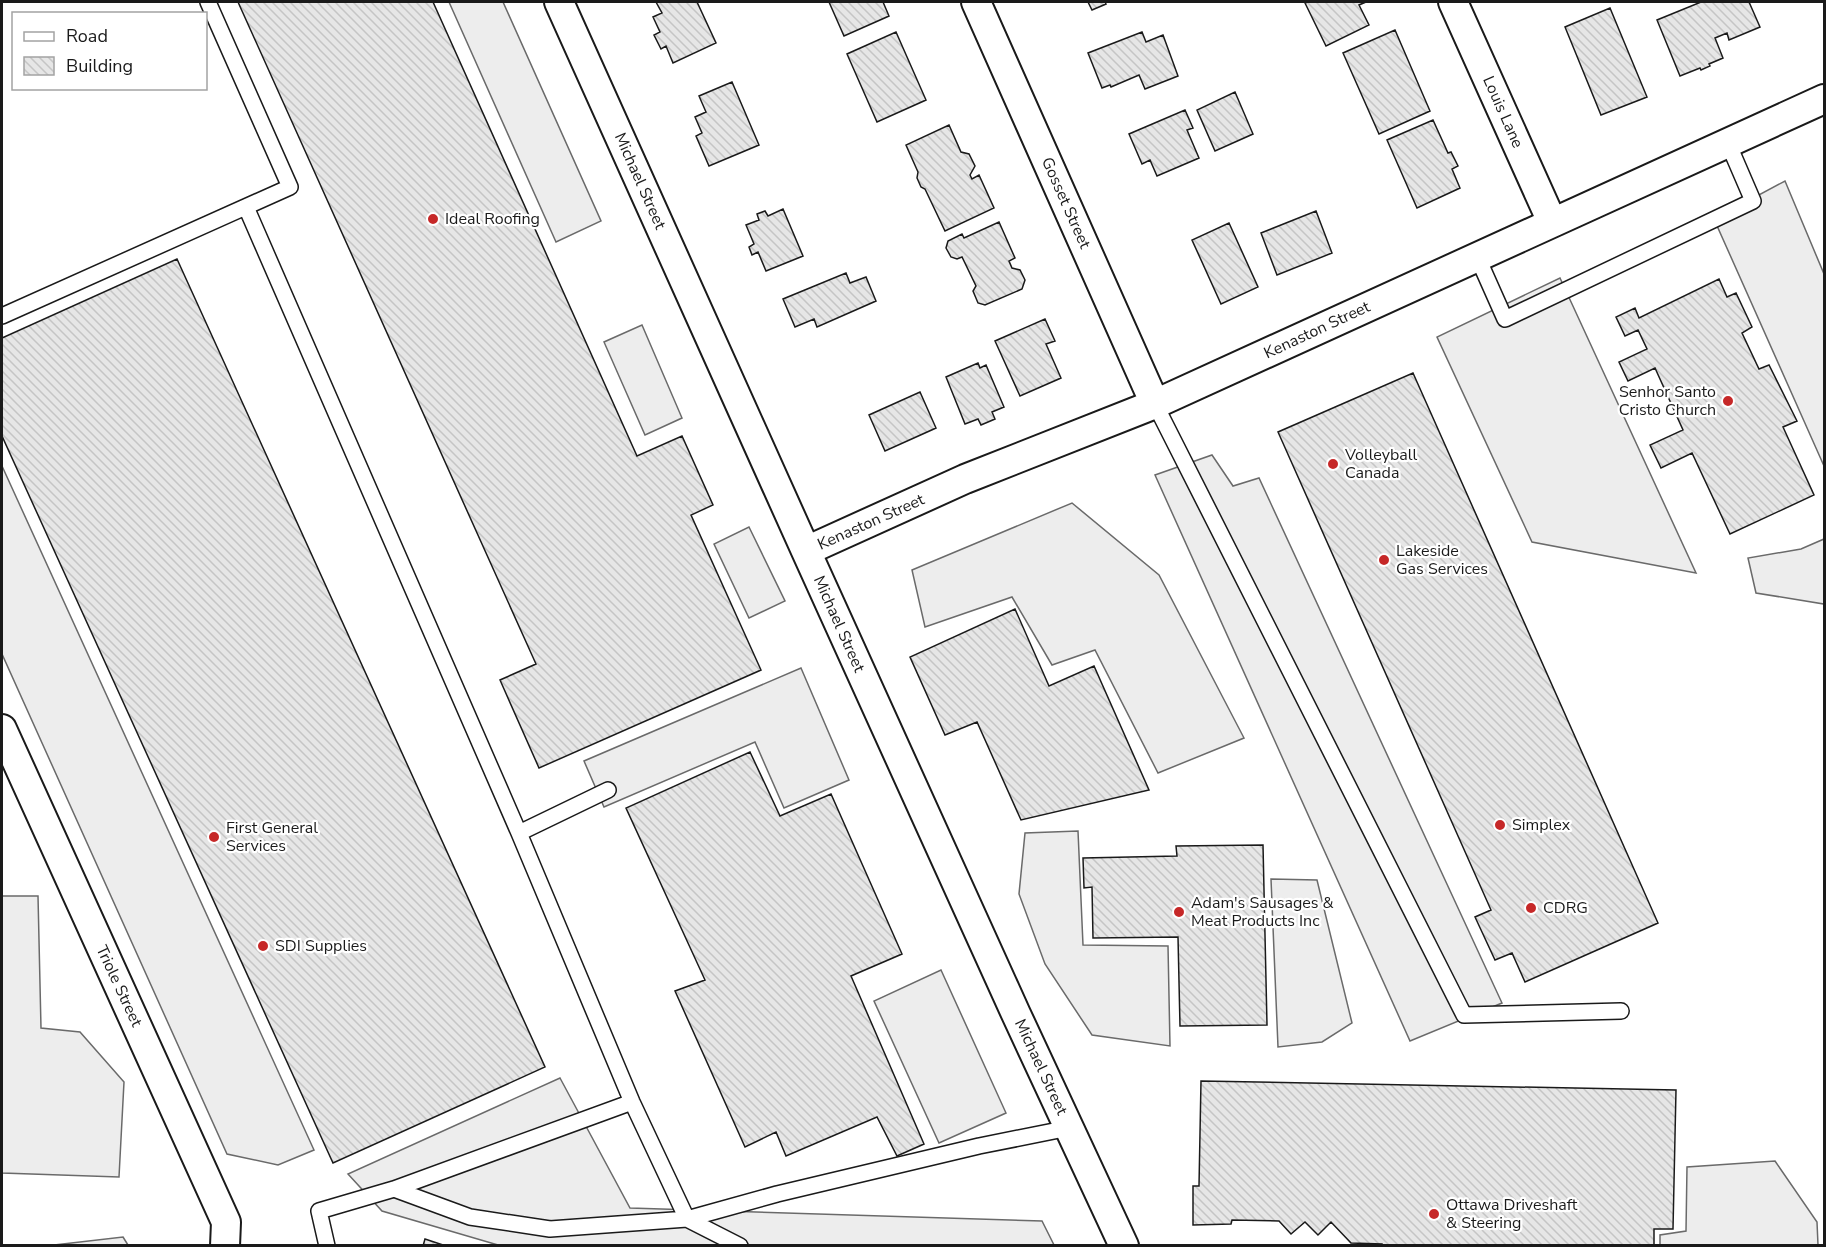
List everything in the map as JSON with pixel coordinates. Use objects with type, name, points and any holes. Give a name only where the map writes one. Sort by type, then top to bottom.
[{"type":"street","name":"Michael Street","points":[[559,2],[806,551],[1124,1245]]},
{"type":"street","name":"Gosset Street","points":[[976,2],[1155,404]]},
{"type":"street","name":"Louis Lane","points":[[1453,2],[1552,222]]},
{"type":"street","name":"Kenaston Street","points":[[806,551],[965,479],[1155,404],[1824,99]]},
{"type":"street","name":"Triole Street","points":[[2,729],[226,1222],[225,1245]]},
{"type":"lane","points":[[2,316],[290,187],[208,2]]},
{"type":"lane","points":[[1477,256],[1505,319],[1753,201],[1728,143]]},
{"type":"lane","points":[[246,207],[519,833],[632,1102],[687,1220],[740,1245]]},
{"type":"lane","points":[[1155,404],[1464,1015],[1621,1011]]},
{"type":"lane","points":[[519,833],[608,790]]},
{"type":"lane","points":[[327,1245],[319,1211],[394,1189],[632,1102]]},
{"type":"lane","points":[[394,1189],[470,1217],[549,1229],[687,1220],[777,1194],[978,1146],[1069,1128]]},
{"type":"shaded area","points":[[449,2],[503,2],[601,221],[556,242]]},
{"type":"shaded area","points":[[1785,181],[1824,274],[1824,466],[1714,219]]},
{"type":"shaded area","points":[[1560,278],[1696,573],[1532,542],[1437,337]]},
{"type":"shaded area","points":[[642,325],[682,418],[645,435],[604,342]]},
{"type":"shaded area","points":[[1212,455],[1233,486],[1259,478],[1502,1003],[1410,1041],[1155,475]]},
{"type":"shaded area","points":[[2,466],[314,1150],[278,1165],[227,1154],[2,654]]},
{"type":"shaded area","points":[[1072,503],[1159,575],[1244,738],[1158,773],[1095,650],[1052,665],[1012,597],[925,627],[912,570]]},
{"type":"shaded area","points":[[749,527],[785,601],[749,618],[714,544]]},
{"type":"shaded area","points":[[1824,539],[1824,604],[1756,593],[1748,558],[1801,549]]},
{"type":"shaded area","points":[[801,668],[849,780],[784,808],[755,742],[604,807],[584,761]]},
{"type":"shaded area","points":[[1078,831],[1083,945],[1168,946],[1170,1046],[1092,1035],[1045,964],[1019,894],[1025,833]]},
{"type":"shaded area","points":[[1271,879],[1317,880],[1352,1023],[1322,1042],[1278,1047]]},
{"type":"shaded area","points":[[2,896],[38,896],[41,1028],[80,1032],[124,1082],[119,1177],[2,1173]]},
{"type":"shaded area","points":[[941,970],[1006,1113],[939,1143],[874,1001]]},
{"type":"shaded area","points":[[560,1078],[630,1208],[1042,1221],[1054,1245],[498,1245],[382,1211],[348,1174]]},
{"type":"shaded area","points":[[1775,1161],[1817,1222],[1818,1245],[1660,1245],[1660,1235],[1686,1231],[1687,1167]]},
{"type":"shaded area","points":[[123,1237],[128,1245],[54,1245]]},
{"type":"building","name":"Ideal Roofing","points":[[238,2],[433,2],[637,456],[682,436],[713,505],[691,515],[761,670],[539,768],[500,680],[536,664]]},
{"type":"building","points":[[656,2],[697,2],[716,43],[673,63],[666,46],[661,49],[654,35],[660,32],[653,17],[662,13]]},
{"type":"building","points":[[829,2],[883,2],[889,16],[844,36]]},
{"type":"building","points":[[1088,2],[1105,2],[1106,4],[1092,10]]},
{"type":"building","points":[[1366,2],[1359,5],[1369,25],[1326,46],[1305,3]]},
{"type":"building","points":[[1701,2],[1749,2],[1760,27],[1729,40],[1727,33],[1715,38],[1723,58],[1701,70],[1700,68],[1680,76],[1657,20]]},
{"type":"building","points":[[1610,8],[1647,97],[1601,115],[1565,27]]},
{"type":"building","points":[[1395,30],[1430,111],[1379,134],[1343,53]]},
{"type":"building","points":[[896,32],[926,100],[877,122],[847,54]]},
{"type":"building","points":[[1142,32],[1146,42],[1163,35],[1178,76],[1145,89],[1139,75],[1111,87],[1110,85],[1102,88],[1088,53]]},
{"type":"building","points":[[732,82],[759,145],[709,166],[696,136],[702,133],[695,117],[706,112],[699,96]]},
{"type":"building","points":[[1235,92],[1253,134],[1215,151],[1197,110]]},
{"type":"building","points":[[1185,110],[1193,128],[1187,130],[1199,158],[1157,176],[1150,160],[1142,164],[1129,134]]},
{"type":"building","points":[[1433,120],[1448,153],[1451,152],[1458,166],[1452,169],[1460,188],[1417,208],[1387,140]]},
{"type":"building","points":[[949,125],[961,152],[969,154],[975,166],[970,175],[972,179],[979,175],[994,208],[945,231],[925,189],[921,187],[917,178],[918,172],[906,145]]},
{"type":"building","points":[[783,209],[803,256],[766,271],[758,252],[752,255],[749,247],[754,244],[746,225],[759,220],[757,214],[765,211],[768,216]]},
{"type":"building","points":[[1316,211],[1332,253],[1277,275],[1261,233]]},
{"type":"building","points":[[999,222],[1015,258],[1009,261],[1012,268],[1020,270],[1025,280],[1022,289],[985,305],[978,303],[973,291],[976,286],[962,257],[957,259],[951,257],[946,248],[948,241],[962,234],[964,238]]},
{"type":"building","points":[[1229,223],[1258,287],[1221,304],[1192,240]]},
{"type":"building","points":[[177,259],[545,1067],[333,1163],[2,436],[2,338]]},
{"type":"building","points":[[846,273],[850,283],[866,277],[876,301],[817,327],[814,319],[795,327],[783,299]]},
{"type":"building","name":"Senhor Santo Cristo Church","points":[[1719,279],[1727,297],[1736,293],[1752,327],[1742,333],[1759,369],[1769,365],[1797,421],[1783,427],[1814,495],[1730,534],[1692,453],[1661,468],[1650,445],[1683,430],[1655,368],[1628,381],[1619,362],[1647,349],[1638,330],[1625,336],[1616,317],[1635,308],[1639,318]]},
{"type":"building","points":[[1045,319],[1055,341],[1046,344],[1061,378],[1020,396],[995,341]]},
{"type":"building","points":[[978,363],[980,368],[986,365],[1004,407],[992,412],[995,419],[981,425],[978,419],[965,424],[946,377]]},
{"type":"building","points":[[1413,373],[1658,923],[1525,982],[1512,953],[1495,960],[1475,917],[1491,910],[1278,432]]},
{"type":"building","points":[[920,392],[936,428],[885,451],[869,415]]},
{"type":"building","points":[[1015,609],[1049,686],[1094,666],[1149,790],[1021,820],[977,722],[945,735],[910,657]]},
{"type":"building","points":[[750,752],[780,816],[831,794],[902,954],[851,976],[924,1144],[897,1156],[877,1117],[786,1156],[776,1132],[745,1147],[675,991],[705,980],[626,808]]},
{"type":"building","name":"Adam's Sausages & Meat Products Inc","points":[[1263,845],[1267,1025],[1180,1026],[1178,937],[1093,938],[1092,887],[1084,888],[1083,858],[1177,856],[1176,846]]},
{"type":"building","points":[[1201,1081],[1676,1090],[1673,1229],[1654,1229],[1654,1246],[1382,1246],[1382,1244],[1351,1243],[1331,1222],[1318,1235],[1305,1222],[1291,1234],[1279,1221],[1232,1220],[1231,1224],[1193,1225],[1193,1186],[1199,1186]]},
{"type":"building","points":[[425,1239],[446,1246],[423,1246]]},
{"type":"place","name":"Ideal Roofing","points":[[433,219]]},
{"type":"place","name":"Senhor Santo Cristo Church","points":[[1728,401]]},
{"type":"place","name":"Volleyball Canada","points":[[1333,464]]},
{"type":"place","name":"Lakeside Gas Services","points":[[1384,560]]},
{"type":"place","name":"Simplex","points":[[1500,825]]},
{"type":"place","name":"First General Services","points":[[214,837]]},
{"type":"place","name":"CDRG","points":[[1531,908]]},
{"type":"place","name":"Adam's Sausages & Meat Products Inc","points":[[1179,912]]},
{"type":"place","name":"SDI Supplies","points":[[263,946]]},
{"type":"place","name":"Ottawa Driveshaft & Steering","points":[[1434,1214]]}]
